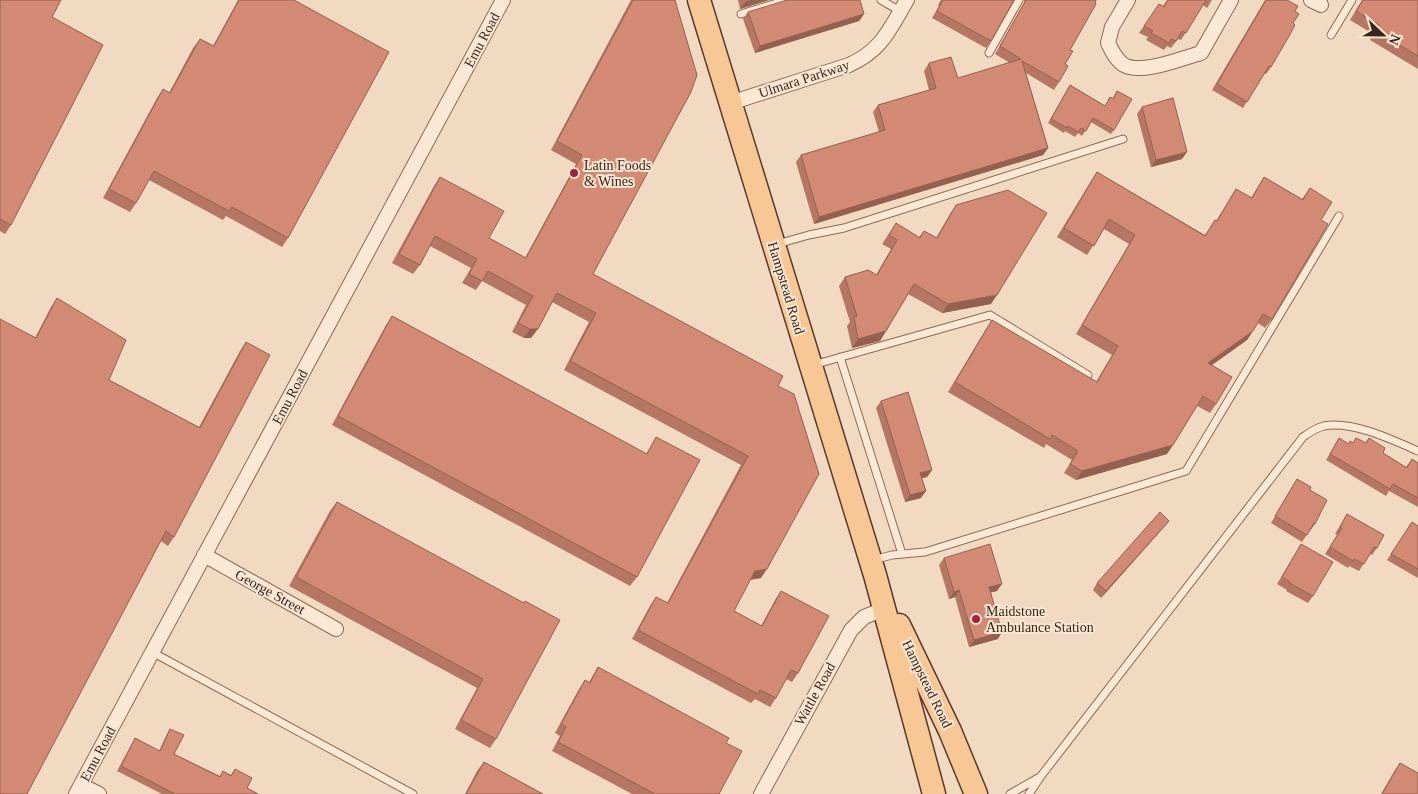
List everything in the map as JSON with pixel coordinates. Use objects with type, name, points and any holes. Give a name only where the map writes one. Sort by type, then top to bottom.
[{"type":"main road","name":"Hampstead Road","points":[[699,0],[873,568],[934,794]]},
{"type":"main road","name":"Hampstead Road","points":[[873,568],[977,789]]},
{"type":"street","name":"Emu Road","points":[[79,789],[504,0]]},
{"type":"street","points":[[1126,1],[1112,26],[1108,43],[1114,56],[1124,65],[1141,69],[1201,53],[1231,0]]},
{"type":"street","name":"Ulmara Parkway","points":[[730,102],[862,60],[879,45],[904,6]]},
{"type":"street","name":"George Street","points":[[204,555],[336,629]]},
{"type":"street","name":"Wattle Road","points":[[761,794],[851,630],[864,617],[884,609]]},
{"type":"street","points":[[79,789],[99,794]]},
{"type":"lane","points":[[741,14],[787,0]]},
{"type":"lane","points":[[882,0],[904,6]]},
{"type":"lane","points":[[988,53],[1019,0]]},
{"type":"lane","points":[[1331,35],[1352,0]]},
{"type":"lane","points":[[773,245],[808,235],[844,228],[1123,140]]},
{"type":"lane","points":[[873,568],[902,554],[925,552],[1186,471],[1339,216]]},
{"type":"lane","points":[[810,366],[990,315],[1088,375]]},
{"type":"lane","points":[[840,357],[902,554]]},
{"type":"lane","points":[[1029,794],[1303,437],[1317,428],[1338,425],[1385,437],[1418,451]]},
{"type":"lane","points":[[152,652],[414,794]]},
{"type":"lane","points":[[1010,794],[1041,776]]},
{"type":"building","points":[[0,0],[61,0],[52,17],[103,45],[11,225],[0,219]]},
{"type":"building","points":[[239,0],[294,0],[389,52],[288,238],[232,207],[229,211],[154,171],[136,203],[109,189],[163,89],[170,93],[200,39],[214,46]]},
{"type":"building","points":[[633,0],[675,0],[697,75],[691,92],[593,274],[783,376],[778,386],[794,394],[819,474],[767,569],[755,571],[734,611],[762,626],[781,591],[829,616],[798,673],[791,670],[776,698],[760,690],[758,694],[638,630],[656,597],[668,603],[748,456],[570,361],[596,313],[557,293],[538,329],[530,329],[518,323],[533,296],[488,271],[482,281],[469,274],[477,259],[435,236],[420,265],[399,254],[440,177],[504,211],[489,238],[526,258],[582,155],[557,141]]},
{"type":"building","points":[[787,0],[860,0],[864,14],[760,46],[748,12]]},
{"type":"building","points":[[943,0],[1014,0],[991,41],[937,11]]},
{"type":"building","points":[[1026,0],[1096,0],[1096,4],[1070,50],[1073,51],[1065,64],[1068,66],[1059,82],[1022,61],[1048,148],[819,217],[801,155],[885,130],[878,105],[936,88],[929,63],[951,57],[958,78],[1021,59],[1000,46]]},
{"type":"building","points":[[1168,0],[1206,0],[1186,33],[1182,31],[1176,41],[1171,39],[1169,43],[1151,33],[1153,31],[1144,26],[1159,4],[1164,7]]},
{"type":"building","points":[[1266,0],[1287,0],[1298,6],[1295,11],[1299,14],[1293,23],[1295,25],[1271,67],[1269,66],[1247,102],[1217,84]]},
{"type":"building","points":[[1363,0],[1418,0],[1418,56],[1376,31],[1379,25],[1356,11]]},
{"type":"building","points":[[1070,85],[1105,106],[1110,97],[1113,99],[1117,91],[1132,99],[1114,130],[1093,118],[1086,131],[1081,128],[1078,132],[1051,119]]},
{"type":"building","points":[[1173,98],[1187,152],[1156,160],[1142,107]]},
{"type":"building","points":[[1097,172],[1205,236],[1215,220],[1217,221],[1236,189],[1252,198],[1264,177],[1303,200],[1310,188],[1332,202],[1321,220],[1328,224],[1272,319],[1263,314],[1253,331],[1208,363],[1232,377],[1216,404],[1203,396],[1173,445],[1082,471],[1070,464],[1078,451],[1052,435],[1050,439],[955,382],[992,320],[1097,382],[1118,346],[1082,325],[1135,235],[1109,219],[1094,246],[1064,228]]},
{"type":"building","points":[[1008,190],[1047,213],[997,295],[948,304],[914,284],[886,331],[858,339],[854,317],[857,316],[845,277],[868,270],[877,275],[897,240],[889,235],[896,223],[920,238],[924,231],[937,238],[956,205]]},
{"type":"building","points":[[57,298],[126,340],[109,380],[200,428],[246,342],[270,355],[174,537],[166,531],[27,794],[0,794],[0,319],[36,338]]},
{"type":"building","points":[[392,316],[647,454],[656,437],[700,460],[637,577],[338,416]]},
{"type":"building","points":[[908,392],[932,470],[920,473],[926,491],[910,495],[881,401]]},
{"type":"building","points":[[1339,438],[1349,444],[1350,441],[1353,443],[1356,438],[1366,443],[1369,438],[1385,448],[1383,453],[1407,468],[1412,459],[1418,463],[1418,498],[1393,484],[1390,489],[1330,454]]},
{"type":"building","points":[[1297,479],[1311,487],[1310,490],[1327,500],[1307,535],[1275,516]]},
{"type":"building","points":[[337,502],[524,603],[525,601],[560,620],[496,739],[461,720],[483,679],[296,577]]},
{"type":"building","points":[[1160,512],[1169,521],[1106,591],[1097,583]]},
{"type":"building","points":[[1347,514],[1384,535],[1377,548],[1374,547],[1364,564],[1354,559],[1353,561],[1330,547],[1342,528],[1340,527]]},
{"type":"building","points":[[1412,522],[1418,526],[1418,569],[1391,554]]},
{"type":"building","name":"Maidstone Ambulance Station","points":[[990,544],[1002,584],[989,587],[1002,632],[974,640],[959,590],[954,592],[944,558]]},
{"type":"building","points":[[1301,544],[1333,562],[1313,596],[1282,577]]},
{"type":"building","points":[[598,667],[729,738],[726,743],[742,751],[719,794],[655,794],[558,742],[566,727],[561,724],[585,680],[590,683]]},
{"type":"building","points":[[170,729],[184,735],[174,754],[220,777],[223,771],[231,776],[235,769],[252,778],[247,788],[258,794],[175,794],[121,766],[135,738],[160,751]]},
{"type":"building","points":[[484,762],[543,794],[466,794]]},
{"type":"building","points":[[1400,763],[1418,773],[1418,794],[1382,794]]},
{"type":"place","name":"Latin Foods & Wines","points":[[574,173]]},
{"type":"place","name":"Maidstone Ambulance Station","points":[[976,619]]}]
